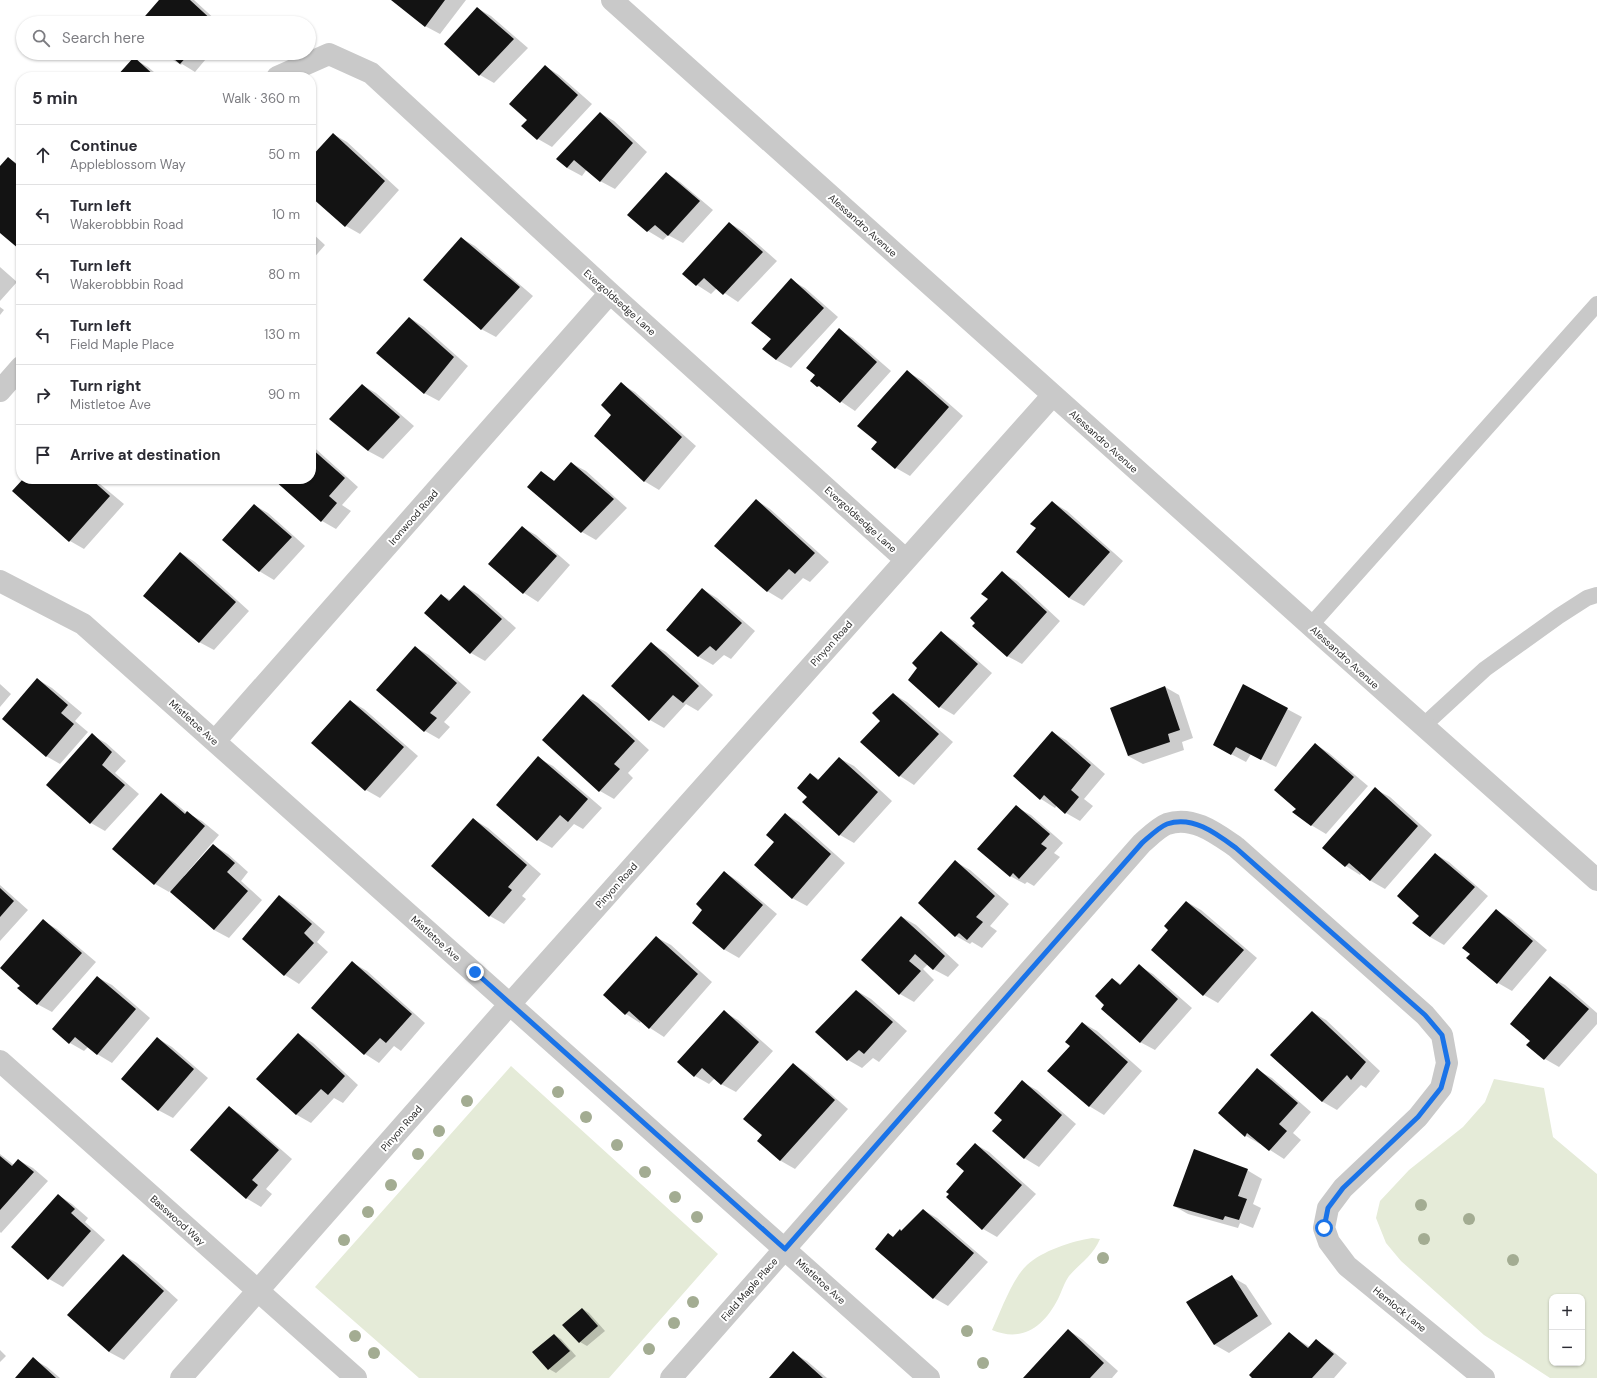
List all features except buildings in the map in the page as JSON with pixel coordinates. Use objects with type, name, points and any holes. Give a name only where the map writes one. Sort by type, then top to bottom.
[{"type":"street","name":"Alessandro Avenue","points":[[612,0],[1310,626],[1597,880]]},
{"type":"street","name":"Evergoldsedge Lane","points":[[316,60],[329,54],[371,74],[610,293],[906,560]]},
{"type":"street","name":"Evergoldsedge Lane","points":[[288,72],[315,60]]},
{"type":"street","name":"Ironwood Road","points":[[215,741],[610,293]]},
{"type":"street","points":[[0,391],[16,373]]},
{"type":"street","name":"Pinyon Road","points":[[181,1378],[510,1004],[1053,395]]},
{"type":"street","name":"Mistletoe Ave","points":[[0,581],[84,624],[929,1378]]},
{"type":"street","name":"Field Maple Place","points":[[671,1378],[1142,843],[1167,824],[1187,822],[1213,831],[1236,848],[1425,1015],[1442,1035],[1448,1063],[1441,1088],[1418,1117],[1343,1188],[1328,1208],[1324,1228],[1325,1233]]},
{"type":"street","name":"Basswood Way","points":[[0,1061],[356,1378]]},
{"type":"street","name":"Hemlock Lane","points":[[1325,1233],[1329,1242],[1347,1266],[1484,1378]]},
{"type":"lane","points":[[1310,626],[1597,304]]},
{"type":"lane","points":[[1423,726],[1485,669],[1565,612],[1587,598],[1597,595]]},
{"type":"green space","points":[[511,1066],[718,1254],[609,1378],[419,1378],[315,1287]]},
{"type":"green space","points":[[1494,1079],[1544,1088],[1553,1137],[1597,1174],[1597,1378],[1550,1378],[1484,1335],[1401,1261],[1386,1243],[1376,1218],[1380,1201],[1409,1170],[1463,1127],[1485,1102]]},
{"type":"green space","points":[[1092,1238],[1100,1239],[1090,1255],[1069,1276],[1052,1309],[1039,1324],[1031,1330],[1023,1333],[1003,1334],[992,1330],[1016,1278],[1027,1265],[1041,1255],[1058,1247]]},
{"type":"route","points":[[475,972],[785,1249],[1142,843],[1167,824],[1187,822],[1213,831],[1236,848],[1425,1015],[1442,1035],[1448,1063],[1441,1088],[1418,1117],[1343,1188],[1328,1208],[1324,1228]]}]
